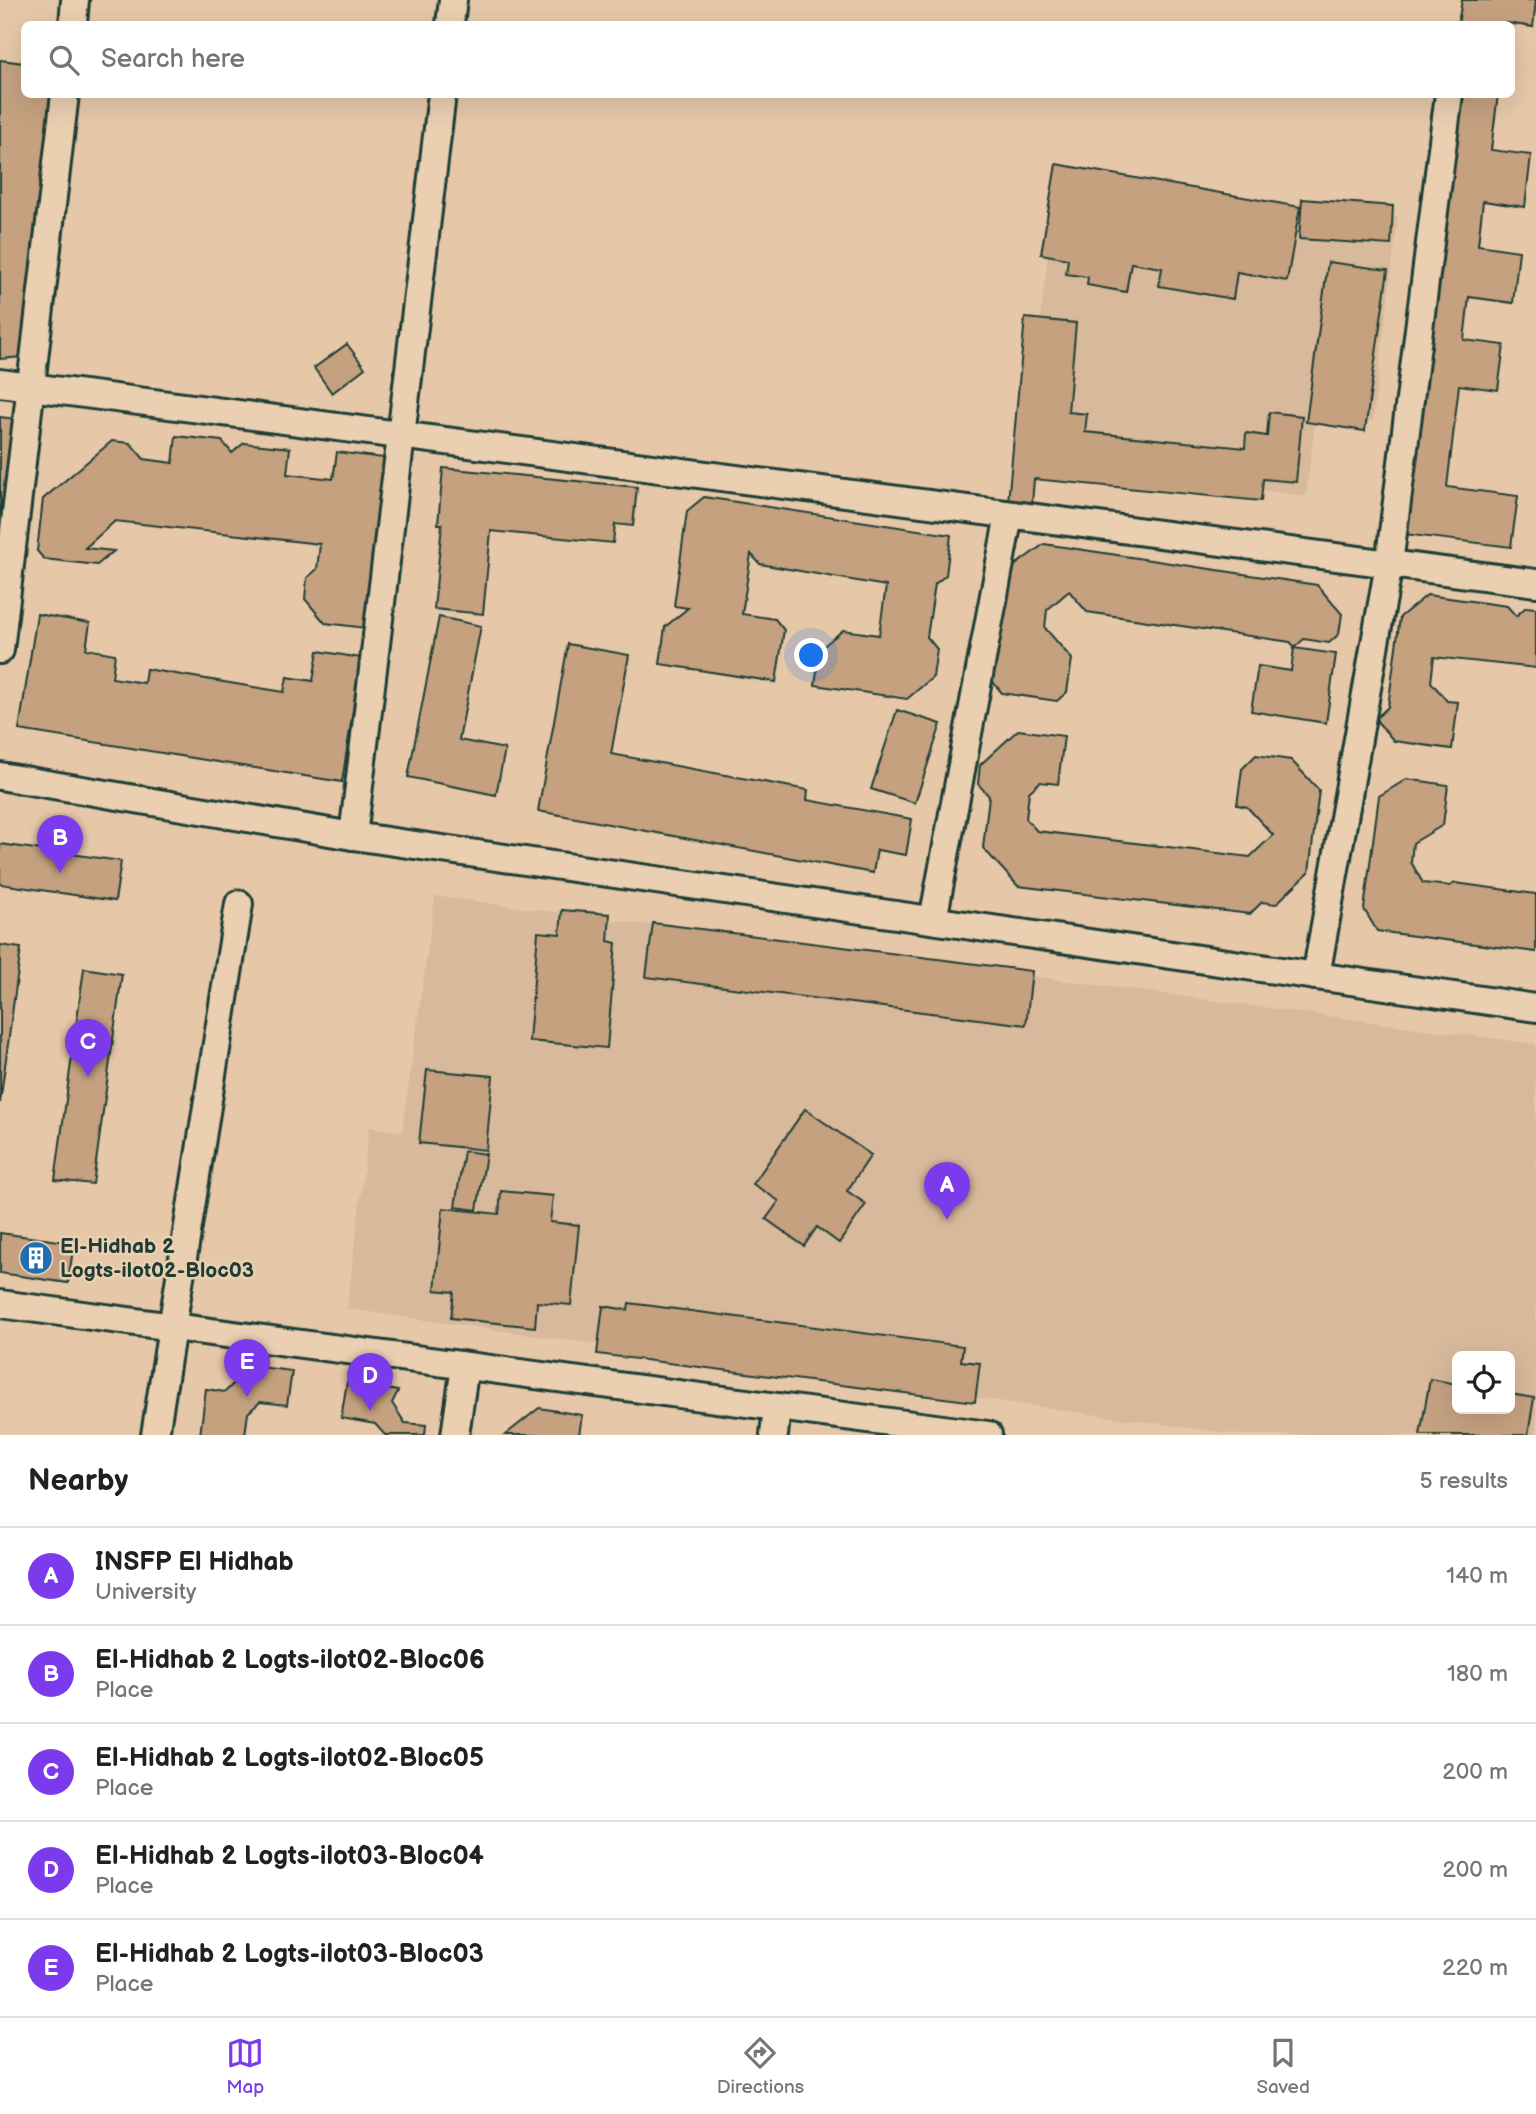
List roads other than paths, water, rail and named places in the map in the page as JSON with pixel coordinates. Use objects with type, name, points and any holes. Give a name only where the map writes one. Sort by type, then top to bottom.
[{"type":"street","points":[[73,21],[75,0]]},
{"type":"street","points":[[450,21],[453,0]]},
{"type":"street","points":[[0,650],[65,98]]},
{"type":"street","points":[[353,836],[442,98]]},
{"type":"street","points":[[1316,976],[1389,564],[1448,98]]},
{"type":"street","points":[[0,383],[1536,583]]},
{"type":"street","points":[[933,920],[1009,514]]},
{"type":"street","points":[[0,776],[353,836],[1536,1008]]},
{"type":"street","points":[[155,1435],[239,904]]},
{"type":"street","points":[[0,1304],[988,1435]]},
{"type":"street","points":[[455,1435],[465,1366]]},
{"type":"street","points":[[774,1435],[777,1407]]},
{"type":"place","name":"El-Hidhab 2 Logts-ilot02-Bloc06","points":[[60,873]]},
{"type":"place","name":"El-Hidhab 2 Logts-ilot02-Bloc05","points":[[88,1077]]},
{"type":"place","name":"INSFP El Hidhab","points":[[947,1220]]},
{"type":"place","name":"El-Hidhab 2 Logts-ilot02-Bloc03","points":[[36,1258]]},
{"type":"place","name":"El-Hidhab 2 Logts-ilot03-Bloc03","points":[[247,1397]]},
{"type":"place","name":"El-Hidhab 2 Logts-ilot03-Bloc04","points":[[370,1411]]}]
